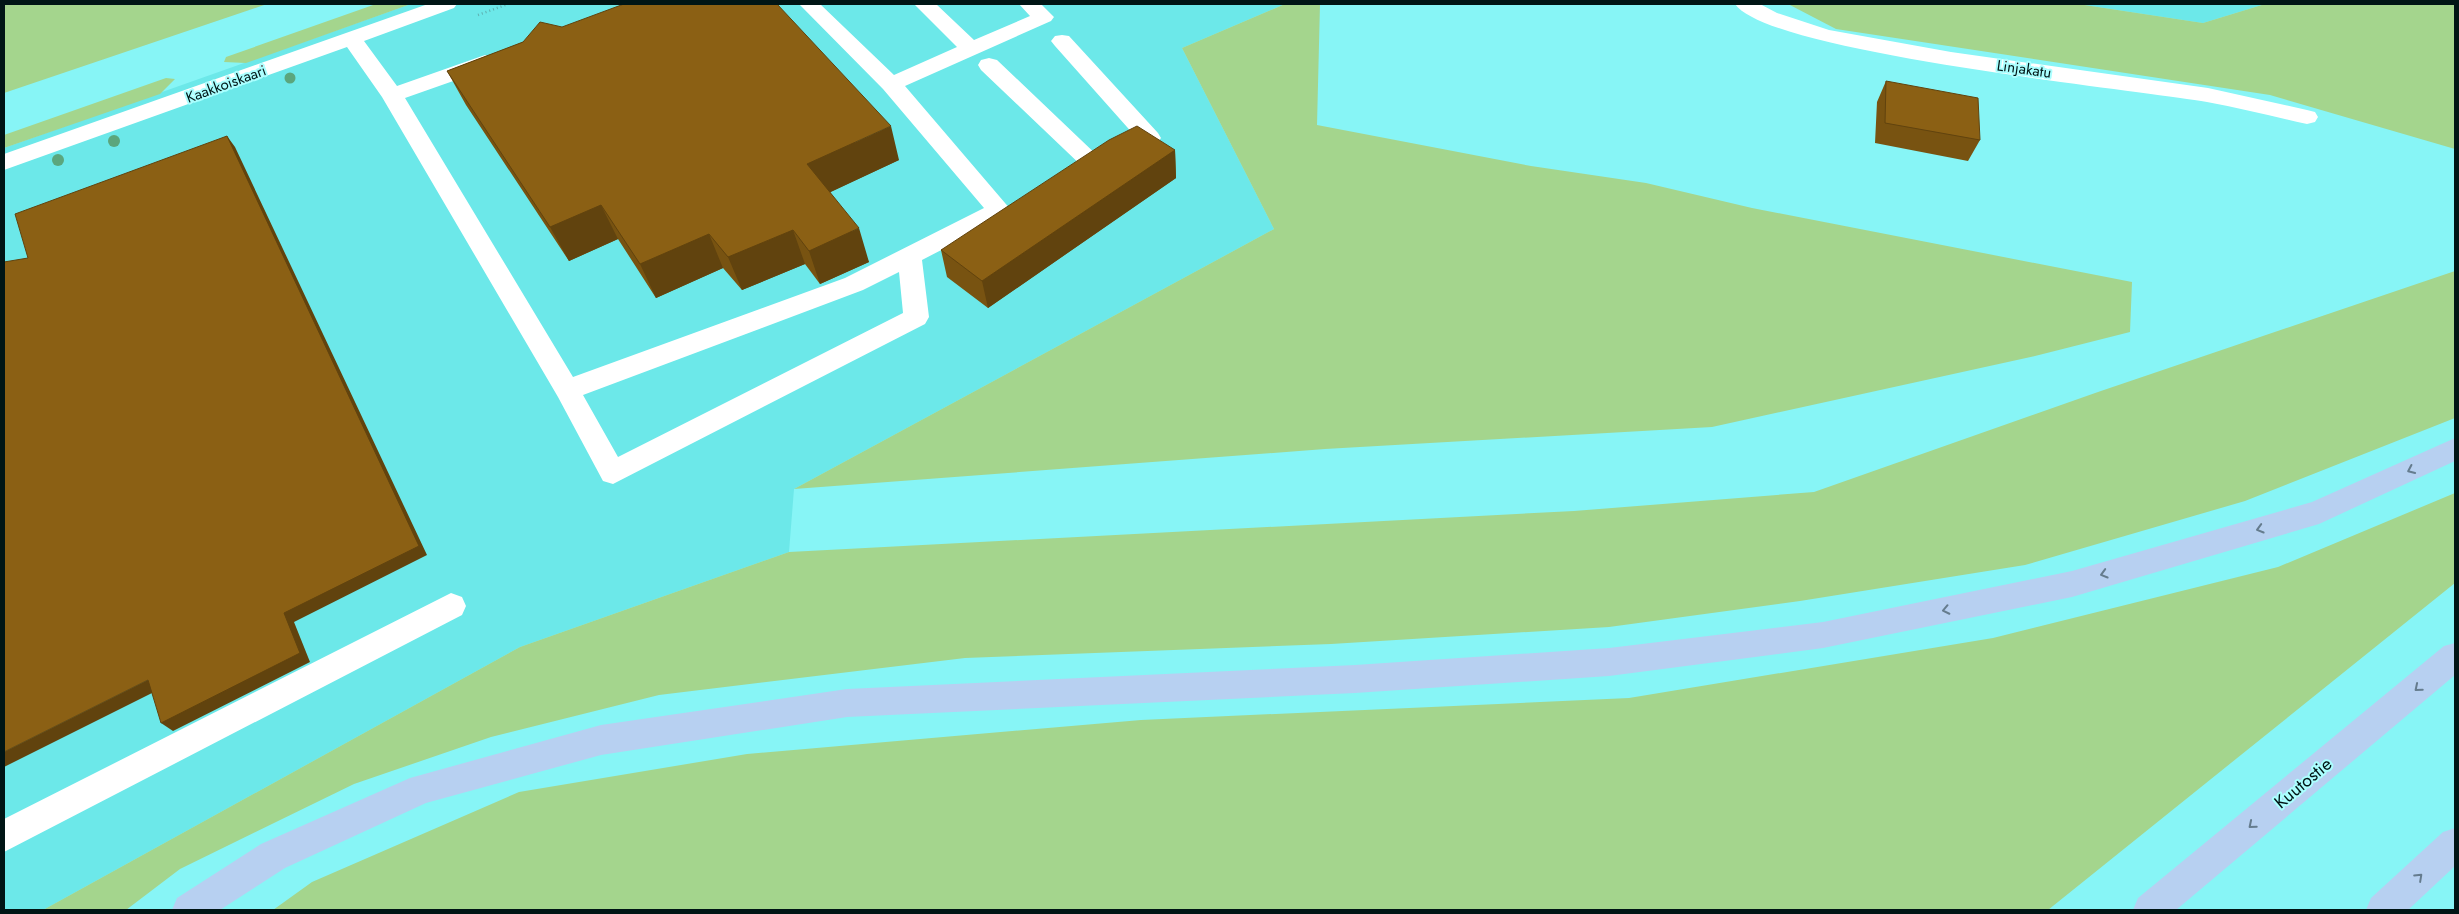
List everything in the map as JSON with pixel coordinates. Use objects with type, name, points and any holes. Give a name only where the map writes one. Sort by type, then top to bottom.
[{"type":"highway","points":[[189,910],[273,856],[422,789],[601,740],[847,703],[1355,679],[1609,662],[1823,635],[2072,584],[2318,512],[2455,449]]},
{"type":"highway","name":"Kuutostie","points":[[2150,910],[2455,656]]},
{"type":"highway","points":[[2383,910],[2455,844]]},
{"type":"street","name":"Kaakkoiskaari","points":[[4,162],[447,4]]},
{"type":"street","points":[[567,390],[854,284],[1008,206],[891,84],[809,4]]},
{"type":"street","points":[[924,4],[971,49]]},
{"type":"street","points":[[891,84],[1044,17],[1029,4]]},
{"type":"street","name":"Linjakatu","points":[[1745,4],[1770,17],[1825,36],[1951,59],[2208,95],[2307,117]]},
{"type":"street","points":[[351,38],[392,95],[567,390],[613,473],[916,317],[909,256]]},
{"type":"street","points":[[989,65],[1085,169],[1150,138],[1062,40]]},
{"type":"street","points":[[392,95],[503,56]]},
{"type":"street","points":[[4,836],[451,606]]},
{"type":"shaded area","points":[[411,4],[1285,4],[1182,48],[1274,229],[794,489],[789,552],[520,647],[43,910],[4,910],[4,148]]},
{"type":"shaded area","points":[[2078,4],[2265,4],[2203,23]]},
{"type":"green space","points":[[4,4],[267,4],[4,93]]},
{"type":"green space","points":[[376,4],[411,4],[246,63],[224,62],[226,57]]},
{"type":"green space","points":[[1285,4],[1320,4],[1317,125],[1531,166],[1646,183],[1752,208],[2132,282],[2130,332],[2035,356],[1712,427],[1325,449],[794,489],[1274,229],[1182,48]]},
{"type":"green space","points":[[1788,4],[2078,4],[2203,23],[2265,4],[2455,4],[2455,149],[2270,95],[1836,29]]},
{"type":"green space","points":[[166,78],[175,79],[160,94],[4,148],[4,135]]},
{"type":"green space","points":[[2455,271],[2455,418],[2245,501],[2025,565],[1800,601],[1609,627],[1331,644],[965,658],[659,695],[491,737],[354,784],[180,869],[126,910],[43,910],[520,647],[789,552],[1574,511],[1814,492],[2098,392]]},
{"type":"green space","points":[[2455,493],[2455,583],[2048,910],[273,910],[312,882],[519,792],[747,754],[1141,720],[1629,698],[1993,638],[2278,567]]},
{"type":"building","points":[[624,4],[777,4],[891,126],[807,164],[859,228],[809,251],[793,230],[728,257],[709,234],[640,264],[601,205],[550,227],[447,71],[523,42],[540,22],[562,27]]},
{"type":"building","points":[[1886,81],[1978,98],[1980,140],[1885,123]]},
{"type":"building","points":[[1137,126],[1175,150],[982,281],[941,250],[1109,140]]},
{"type":"building","points":[[227,136],[419,546],[284,613],[300,653],[161,723],[148,680],[4,752],[4,262],[28,258],[15,214]]}]
